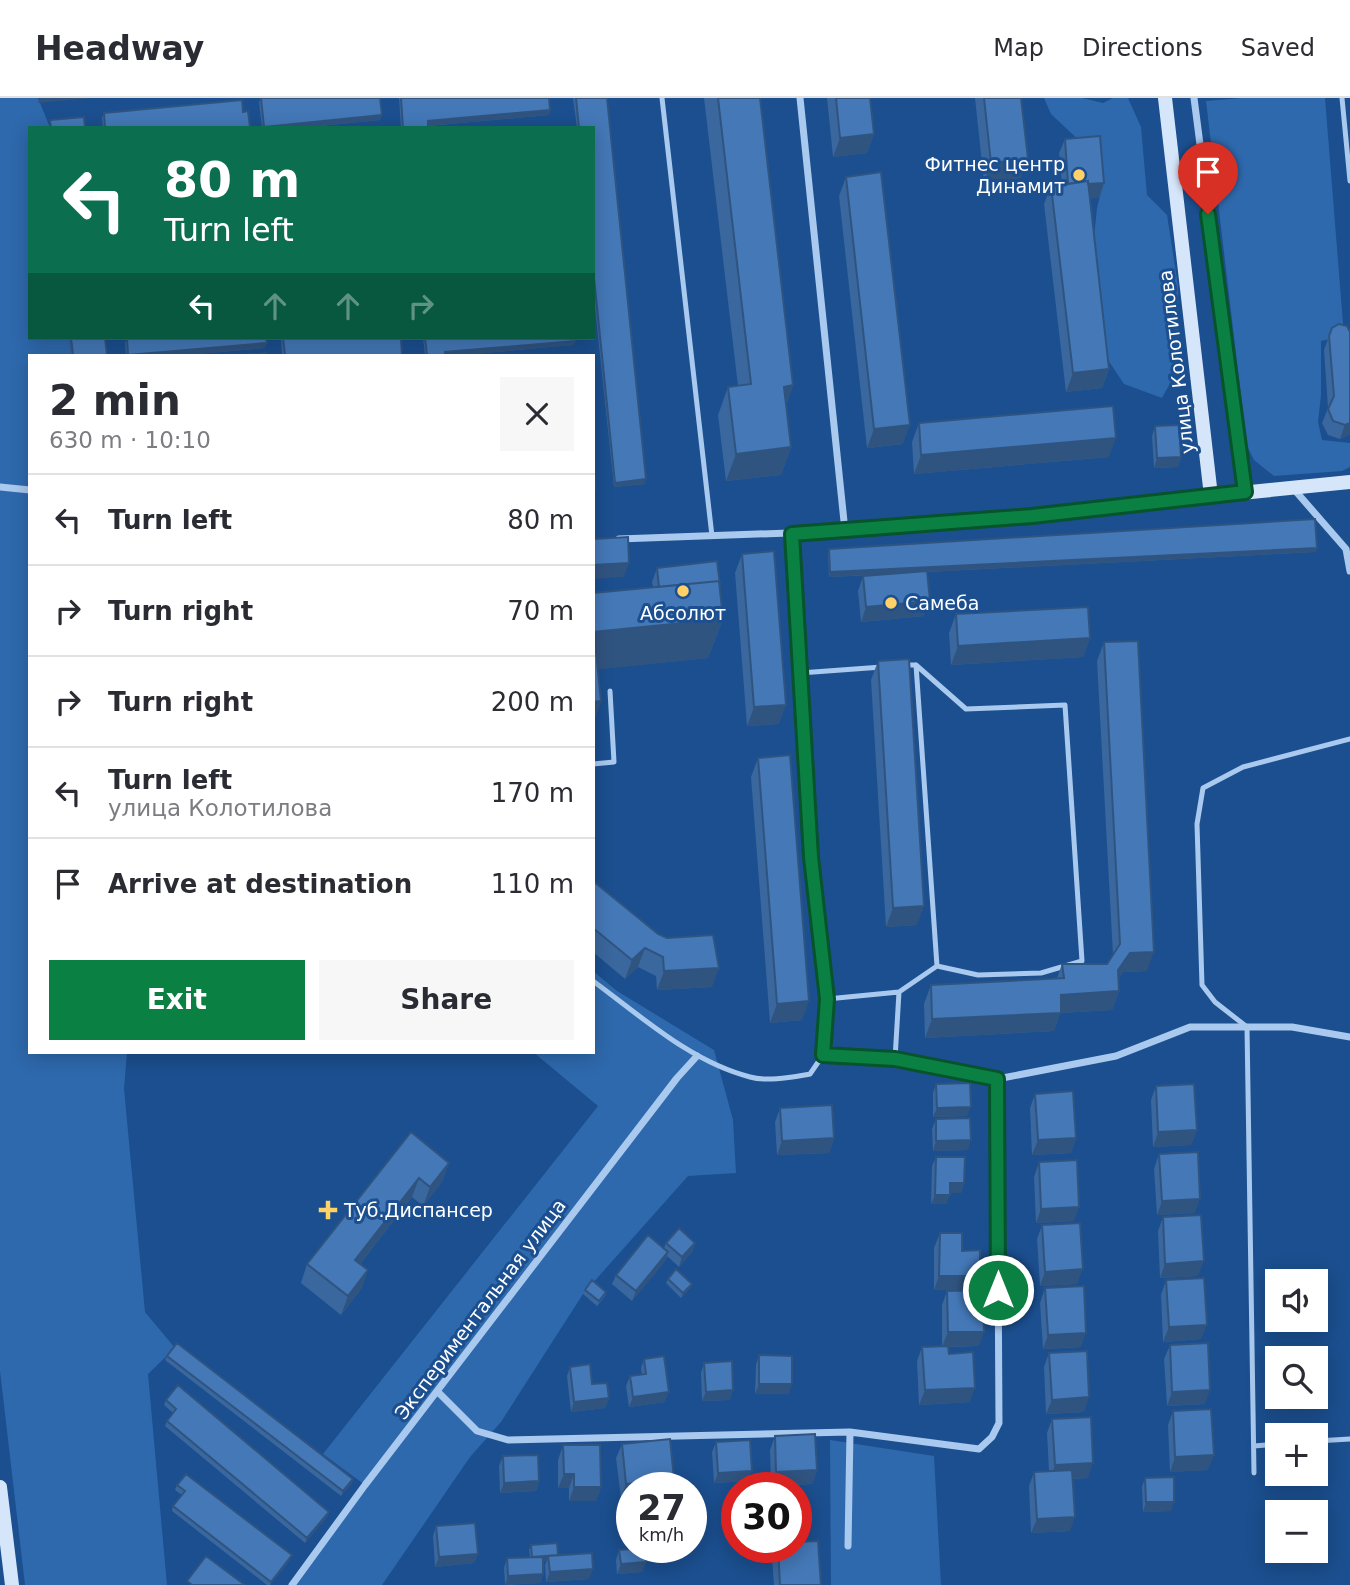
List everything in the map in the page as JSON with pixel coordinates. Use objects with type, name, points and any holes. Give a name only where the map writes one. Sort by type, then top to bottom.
[{"type":"main road","name":"улица Колотилова","points":[[1166,98],[1211,496]]},
{"type":"main road","points":[[1211,496],[1350,482]]},
{"type":"main road","points":[[0,1487],[12,1585]]},
{"type":"street","points":[[800,98],[845,531]]},
{"type":"street","points":[[1194,98],[1245,492]]},
{"type":"street","points":[[1292,486],[1346,549],[1350,571]]},
{"type":"street","points":[[0,487],[28,490]]},
{"type":"street","points":[[606,540],[845,531],[1032,516],[1211,496]]},
{"type":"street","points":[[1346,549],[1350,539]]},
{"type":"street","points":[[823,1055],[895,1059],[997,1079],[1116,1056],[1190,1027],[1292,1027],[1350,1037]]},
{"type":"street","name":"Экспериментальная улица","points":[[292,1585],[437,1391],[677,1078],[697,1056]]},
{"type":"street","points":[[437,1391],[477,1431],[508,1440],[850,1432],[979,1449],[992,1437],[999,1423],[997,1079]]},
{"type":"street","points":[[848,1546],[850,1432]]},
{"type":"lane","points":[[662,98],[712,536]]},
{"type":"lane","points":[[1342,98],[1350,181]]},
{"type":"lane","points":[[595,982],[697,1056],[752,1078],[810,1074],[823,1055],[827,999],[811,857],[792,534]]},
{"type":"lane","points":[[827,999],[899,992],[937,966],[978,975],[1029,974],[1082,961],[1066,705],[966,709],[916,664],[903,665]]},
{"type":"lane","points":[[916,664],[937,966]]},
{"type":"lane","points":[[800,673],[890,666]]},
{"type":"lane","points":[[595,764],[614,762],[610,691]]},
{"type":"lane","points":[[1254,1473],[1247,1027],[1215,1002],[1202,985],[1197,824],[1203,788],[1243,766],[1350,739]]},
{"type":"lane","points":[[895,1059],[899,992]]},
{"type":"lane","points":[[1328,1440],[1350,1439]]},
{"type":"lane","points":[[1254,1446],[1265,1445]]},
{"type":"shaded area","points":[[0,98],[38,98],[49,126],[28,126],[28,340],[69,340],[71,354],[28,354],[28,1054],[127,1054],[124,1089],[145,1312],[175,1348],[148,1374],[167,1585],[25,1585],[0,1371]]},
{"type":"shaded area","points":[[1044,98],[1082,98],[1103,103],[1113,98],[1128,98],[1141,127],[1147,195],[1167,215],[1178,286],[1179,367],[1162,398],[1124,384],[1108,360],[1094,237],[1103,184],[1099,159],[1051,114]]},
{"type":"shaded area","points":[[1325,98],[1344,336],[1321,341],[1318,422],[1322,440],[1350,443],[1350,467],[1342,471],[1274,476],[1254,460],[1247,446],[1206,101]]},
{"type":"shaded area","points":[[595,973],[617,991],[714,1050],[733,1120],[736,1173],[688,1176],[583,1294],[501,1422],[470,1457],[382,1585],[292,1585],[365,1485],[323,1454],[598,1106],[535,1054],[595,1054]]},
{"type":"shaded area","points":[[830,1440],[934,1456],[941,1585],[831,1585]]},
{"type":"building","points":[[261,98],[380,98],[382,115],[264,126]]},
{"type":"building","points":[[401,98],[549,98],[550,110],[428,121],[428,126],[403,126]]},
{"type":"building","points":[[576,98],[607,98],[646,479],[615,483],[595,288],[595,126],[579,126]]},
{"type":"building","points":[[718,98],[760,98],[793,385],[784,387],[791,447],[736,454],[728,387],[751,384]]},
{"type":"building","points":[[836,98],[870,98],[874,134],[840,138]]},
{"type":"building","points":[[984,98],[1021,98],[1028,159],[991,163]]},
{"type":"building","points":[[242,100],[243,112],[248,111],[250,126],[105,126],[104,113]]},
{"type":"building","points":[[84,117],[85,126],[51,126],[50,120]]},
{"type":"building","points":[[1100,136],[1104,183],[1088,184],[1088,181],[1068,184],[1065,139]]},
{"type":"building","points":[[881,172],[910,425],[874,429],[846,177]]},
{"type":"building","points":[[1088,181],[1109,369],[1073,373],[1051,186]]},
{"type":"building","points":[[1339,324],[1347,326],[1350,332],[1350,423],[1345,425],[1333,421],[1328,409],[1334,396],[1329,336],[1332,328]]},
{"type":"building","points":[[71,340],[105,340],[107,354],[73,354]]},
{"type":"building","points":[[127,340],[266,340],[267,343],[140,354],[128,354]]},
{"type":"building","points":[[283,340],[401,340],[402,354],[285,354]]},
{"type":"building","points":[[425,340],[575,340],[445,354],[427,354]]},
{"type":"building","points":[[1113,406],[1116,438],[921,455],[919,423]]},
{"type":"building","points":[[1179,425],[1181,457],[1157,458],[1155,426]]},
{"type":"building","points":[[1315,519],[1317,548],[830,572],[829,549]]},
{"type":"building","points":[[628,537],[629,563],[595,565],[595,539]]},
{"type":"building","points":[[774,551],[786,705],[754,707],[742,554]]},
{"type":"building","points":[[717,561],[720,585],[719,581],[659,587],[657,568]]},
{"type":"building","points":[[927,571],[930,601],[866,607],[863,576]]},
{"type":"building","points":[[719,581],[723,619],[595,632],[595,593]]},
{"type":"building","points":[[1088,607],[1090,638],[958,646],[956,614]]},
{"type":"building","points":[[1138,641],[1154,952],[1130,953],[1118,970],[1119,991],[1061,995],[1061,1013],[932,1019],[931,985],[1064,978],[1062,964],[1107,964],[1120,944],[1104,642]]},
{"type":"building","points":[[595,642],[601,701],[595,702]]},
{"type":"building","points":[[909,659],[924,906],[893,908],[878,661]]},
{"type":"building","points":[[790,755],[809,1001],[777,1004],[758,758]]},
{"type":"building","points":[[595,883],[658,934],[667,938],[713,935],[719,968],[664,971],[663,957],[645,948],[632,960],[595,930]]},
{"type":"building","points":[[970,1083],[971,1107],[937,1108],[936,1084]]},
{"type":"building","points":[[1194,1084],[1197,1130],[1158,1132],[1156,1086]]},
{"type":"building","points":[[1073,1091],[1076,1138],[1038,1140],[1035,1094]]},
{"type":"building","points":[[832,1105],[834,1138],[782,1141],[780,1108]]},
{"type":"building","points":[[970,1118],[971,1140],[936,1141],[936,1119]]},
{"type":"building","points":[[411,1132],[449,1163],[430,1187],[419,1178],[355,1260],[368,1270],[348,1296],[307,1264]]},
{"type":"building","points":[[1198,1152],[1200,1199],[1162,1201],[1159,1154]]},
{"type":"building","points":[[936,1157],[965,1157],[964,1183],[950,1183],[950,1195],[935,1195]]},
{"type":"building","points":[[1077,1160],[1079,1207],[1041,1209],[1039,1162]]},
{"type":"building","points":[[1201,1215],[1204,1261],[1165,1264],[1163,1217]]},
{"type":"building","points":[[1080,1223],[1083,1269],[1045,1272],[1042,1225]]},
{"type":"building","points":[[679,1228],[695,1243],[682,1257],[666,1243]]},
{"type":"building","points":[[940,1233],[962,1233],[962,1251],[980,1250],[980,1276],[939,1276]]},
{"type":"building","points":[[648,1235],[668,1252],[636,1291],[616,1275]]},
{"type":"building","points":[[676,1269],[692,1284],[683,1293],[668,1279]]},
{"type":"building","points":[[1204,1278],[1207,1325],[1169,1327],[1166,1280]]},
{"type":"building","points":[[592,1280],[606,1292],[599,1301],[585,1290]]},
{"type":"building","points":[[1084,1286],[1086,1333],[1048,1335],[1045,1288]]},
{"type":"building","points":[[983,1290],[984,1332],[948,1332],[947,1291]]},
{"type":"building","points":[[177,1343],[353,1479],[343,1491],[167,1356]]},
{"type":"building","points":[[1208,1343],[1210,1390],[1172,1392],[1170,1345]]},
{"type":"building","points":[[948,1346],[949,1354],[973,1352],[975,1388],[925,1390],[922,1347]]},
{"type":"building","points":[[1087,1351],[1089,1397],[1052,1400],[1049,1353]]},
{"type":"building","points":[[759,1355],[792,1356],[792,1384],[759,1384]]},
{"type":"building","points":[[664,1356],[669,1392],[633,1397],[630,1376],[646,1374],[644,1359]]},
{"type":"building","points":[[732,1361],[733,1390],[706,1392],[704,1363]]},
{"type":"building","points":[[590,1364],[592,1384],[607,1383],[609,1398],[574,1402],[570,1367]]},
{"type":"building","points":[[178,1385],[329,1512],[307,1538],[167,1421],[176,1409],[166,1400]]},
{"type":"building","points":[[1211,1409],[1214,1455],[1175,1457],[1173,1411]]},
{"type":"building","points":[[1091,1417],[1093,1463],[1055,1465],[1052,1419]]},
{"type":"building","points":[[815,1434],[817,1470],[776,1472],[775,1436]]},
{"type":"building","points":[[670,1439],[673,1472],[625,1472],[622,1444]]},
{"type":"building","points":[[750,1440],[752,1471],[718,1473],[716,1442]]},
{"type":"building","points":[[563,1445],[600,1445],[601,1487],[574,1487],[574,1474],[564,1474]]},
{"type":"building","points":[[538,1455],[539,1481],[504,1483],[503,1456]]},
{"type":"building","points":[[1072,1470],[1075,1517],[1037,1519],[1034,1472]]},
{"type":"building","points":[[186,1474],[292,1555],[271,1582],[173,1506],[185,1491],[177,1485]]},
{"type":"building","points":[[1174,1477],[1174,1502],[1146,1502],[1145,1478]]},
{"type":"building","points":[[475,1523],[478,1554],[439,1557],[436,1526]]},
{"type":"building","points":[[812,1541],[818,1541],[821,1585],[780,1585],[779,1563],[812,1563]]},
{"type":"building","points":[[557,1543],[558,1555],[532,1557],[531,1545]]},
{"type":"building","points":[[592,1553],[593,1569],[550,1572],[548,1556]]},
{"type":"building","points":[[206,1556],[245,1585],[192,1585],[187,1581]]},
{"type":"building","points":[[543,1557],[543,1574],[508,1576],[507,1558]]},
{"type":"place","name":"Фитнес центр Динамит","points":[[1079,175]]},
{"type":"place","name":"Абсолют","points":[[683,591]]},
{"type":"place","name":"Самеба","points":[[891,603]]},
{"type":"place","name":"Туб.Диспансер","points":[[328,1210]]},
{"type":"route","points":[[998,1290],[997,1079],[895,1059],[823,1055],[827,999],[811,857],[792,534],[1032,516],[1245,492],[1208,214]]}]
